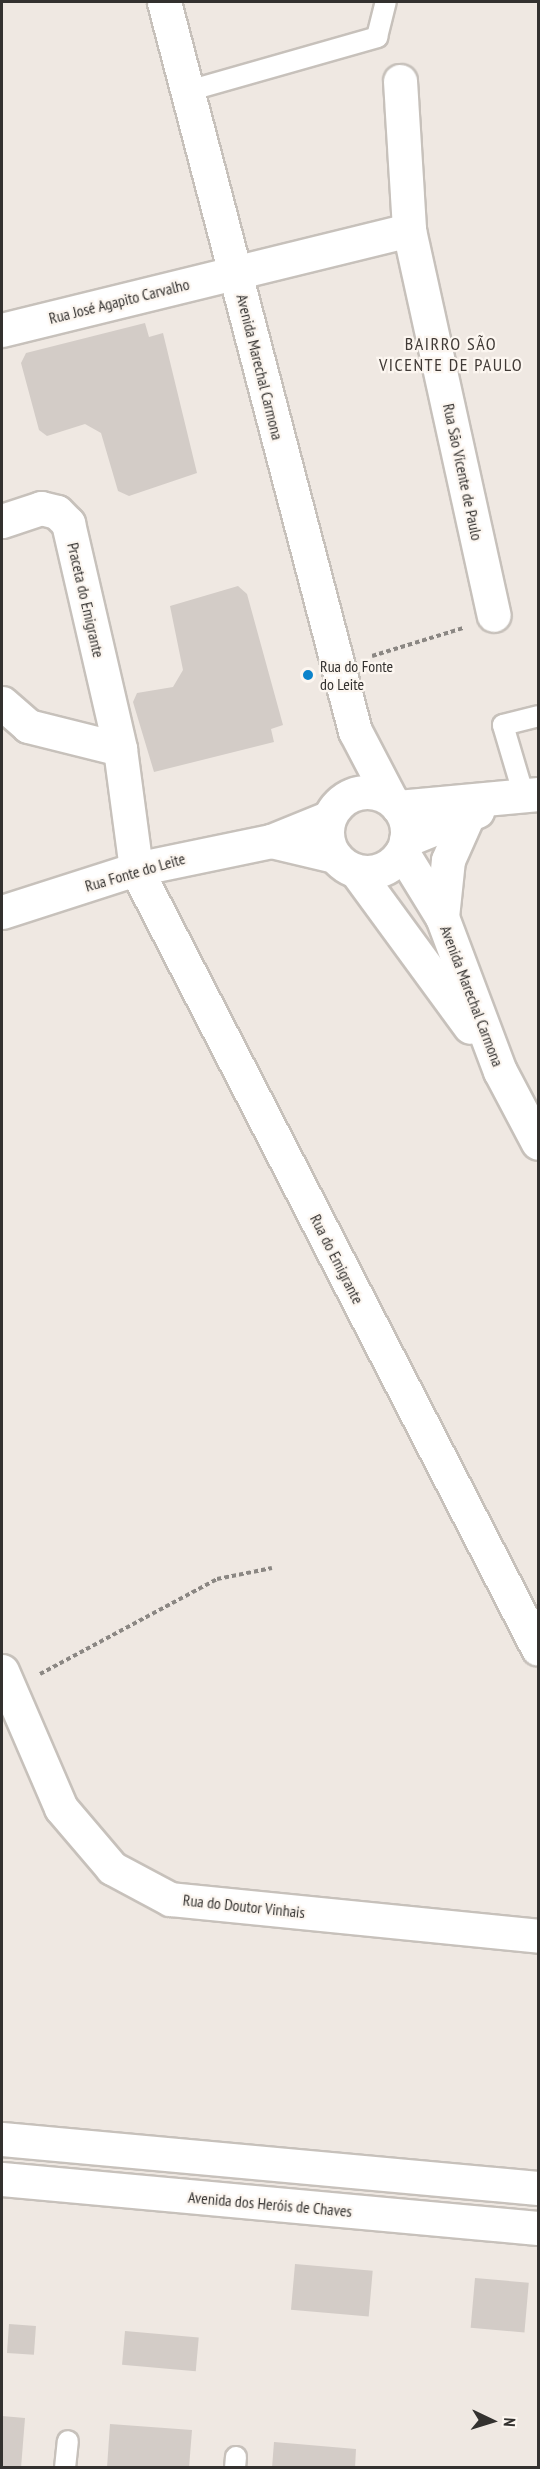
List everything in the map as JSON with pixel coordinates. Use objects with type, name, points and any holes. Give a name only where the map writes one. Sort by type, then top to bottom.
[{"type":"street","name":"Avenida Marechal Carmona","points":[[164,2],[355,731]]},
{"type":"street","name":"Rua São Vicente de Paulo","points":[[400,81],[409,230],[494,615]]},
{"type":"street","name":"Rua José Agapito Carvalho","points":[[2,330],[409,230]]},
{"type":"street","name":"Praceta do Emigrante","points":[[2,521],[41,508],[57,512],[68,523],[120,749],[135,869]]},
{"type":"street","points":[[2,703],[28,726],[120,749]]},
{"type":"street","points":[[355,731],[394,802],[404,846]]},
{"type":"street","points":[[355,731],[328,844],[500,1071]]},
{"type":"street","points":[[271,841],[366,791],[394,802],[521,797]]},
{"type":"street","points":[[271,841],[345,864],[382,869],[404,846],[468,815],[521,797]]},
{"type":"street","points":[[442,917],[448,860],[468,815]]},
{"type":"street","name":"Rua Fonte do Leite","points":[[2,912],[135,869],[271,841]]},
{"type":"street","name":"Avenida Marechal Carmona","points":[[404,846],[442,917],[500,1071],[538,1143]]},
{"type":"street","name":"Rua do Emigrante","points":[[135,869],[538,1649]]},
{"type":"street","name":"Rua do Doutor Vinhais","points":[[6,1681],[61,1808],[112,1868],[170,1899],[538,1936]]},
{"type":"street","points":[[2,2139],[538,2188]]},
{"type":"street","name":"Avenida dos Heróis de Chaves","points":[[2,2179],[538,2228]]},
{"type":"lane","points":[[188,91],[377,37],[386,2]]},
{"type":"lane","points":[[521,797],[503,725],[538,716]]},
{"type":"lane","points":[[65,2468],[68,2441]]},
{"type":"path","points":[[374,666],[371,654],[494,615]]},
{"type":"path","points":[[6,1681],[217,1579],[272,1568]]},
{"type":"building","points":[[145,323],[149,337],[163,333],[197,473],[129,496],[118,491],[101,433],[85,424],[47,436],[39,430],[21,363],[26,353]]},
{"type":"building","points":[[238,586],[247,594],[283,725],[271,729],[274,742],[154,772],[133,702],[137,693],[173,687],[183,670],[170,606]]},
{"type":"building","points":[[295,2264],[373,2271],[369,2317],[291,2310]]},
{"type":"building","points":[[475,2278],[529,2283],[524,2333],[471,2328]]},
{"type":"building","points":[[9,2324],[36,2326],[34,2355],[7,2353]]},
{"type":"building","points":[[125,2331],[199,2337],[196,2371],[122,2365]]},
{"type":"building","points":[[2,2416],[25,2418],[21,2468],[2,2468]]},
{"type":"building","points":[[110,2424],[192,2430],[189,2468],[107,2468]]},
{"type":"building","points":[[274,2442],[356,2449],[355,2468],[272,2468]]},
{"type":"place","name":"Rua do Fonte do Leite","points":[[308,675]]},
{"type":"district","name":"BAIRRO SÃO VICENTE DE PAULO","points":[[451,355]]}]
